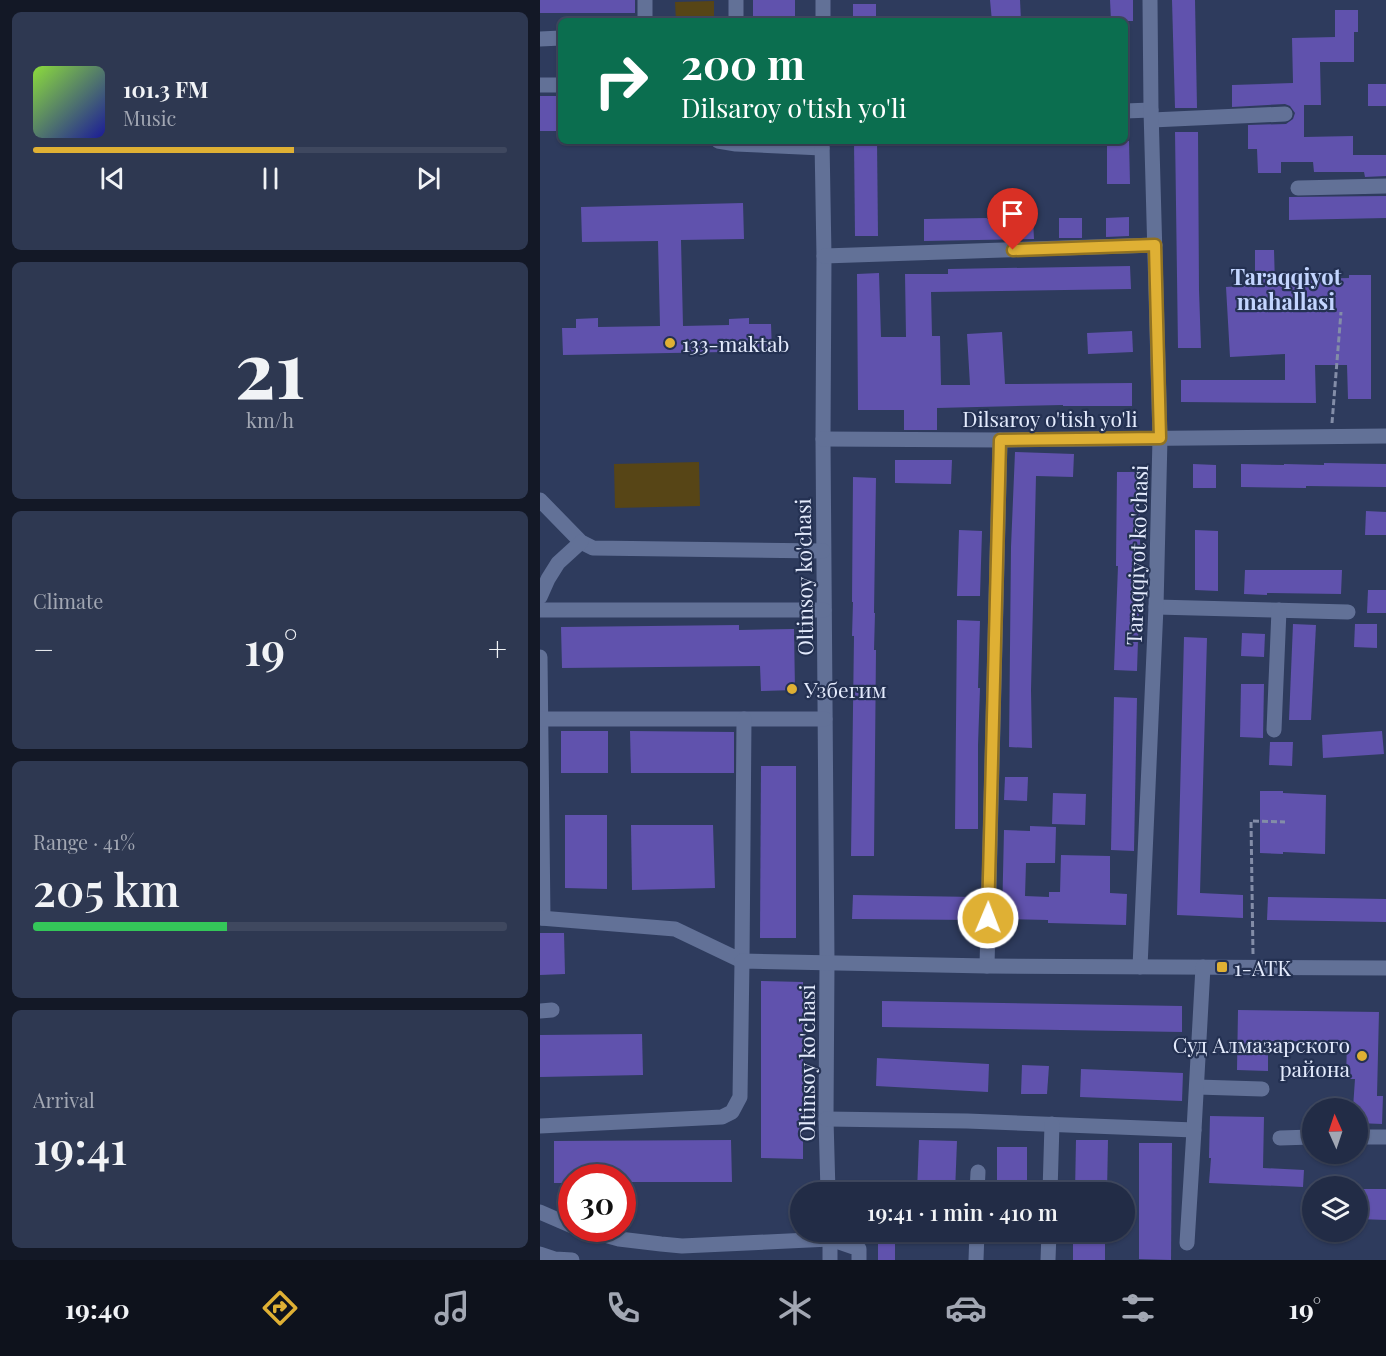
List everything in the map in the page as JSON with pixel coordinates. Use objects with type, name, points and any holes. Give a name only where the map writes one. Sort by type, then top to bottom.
[{"type":"street","points":[[645,0],[645,18]]},
{"type":"street","points":[[736,0],[736,18]]},
{"type":"street","points":[[823,18],[824,0]]},
{"type":"street","name":"Taraqqiyot ko'chasi","points":[[1140,967],[1156,607],[1160,438],[1150,0]]},
{"type":"street","points":[[540,39],[558,38]]},
{"type":"street","points":[[540,85],[558,85]]},
{"type":"street","points":[[1128,111],[1152,115],[1285,114]]},
{"type":"street","points":[[793,144],[822,145]]},
{"type":"street","name":"Oltinsoy ko'chasi","points":[[822,145],[828,1182]]},
{"type":"street","points":[[1298,188],[1386,186]]},
{"type":"street","points":[[824,256],[1155,245]]},
{"type":"street","name":"Dilsaroy o'tish yo'li","points":[[823,439],[1000,440],[1386,436]]},
{"type":"street","points":[[987,966],[1000,440]]},
{"type":"street","points":[[540,500],[581,542],[593,548],[823,551]]},
{"type":"street","points":[[540,597],[558,563],[581,542]]},
{"type":"street","points":[[1156,607],[1348,612]]},
{"type":"street","points":[[540,610],[824,610]]},
{"type":"street","points":[[1274,730],[1279,610]]},
{"type":"street","points":[[540,657],[541,918],[675,929],[742,961],[987,966],[1386,968]]},
{"type":"street","points":[[541,719],[825,719]]},
{"type":"street","points":[[540,1126],[722,1117],[732,1112],[740,1097],[744,719]]},
{"type":"street","points":[[1187,1243],[1203,967]]},
{"type":"street","points":[[1197,1087],[1262,1089]]},
{"type":"street","points":[[826,1119],[1194,1130]]},
{"type":"street","points":[[1050,1182],[1052,1124]]},
{"type":"street","points":[[1280,1138],[1302,1137]]},
{"type":"street","points":[[1368,1137],[1386,1137]]},
{"type":"street","points":[[978,1172],[978,1182]]},
{"type":"street","points":[[540,1212],[558,1220]]},
{"type":"street","points":[[636,1241],[682,1246],[790,1238]]},
{"type":"street","points":[[830,1242],[830,1260]]},
{"type":"street","points":[[845,1242],[860,1249],[859,1260]]},
{"type":"street","points":[[976,1260],[977,1242]]},
{"type":"street","points":[[1048,1260],[1049,1242]]},
{"type":"street","points":[[540,1254],[555,1259],[572,1260]]},
{"type":"path","points":[[1331,436],[1341,312]]},
{"type":"path","points":[[1253,968],[1251,821],[1285,822]]},
{"type":"shaded area","points":[[714,1],[714,18],[676,18],[675,2]]},
{"type":"shaded area","points":[[699,462],[700,506],[615,508],[614,464]]},
{"type":"building","points":[[540,0],[635,0],[635,13],[540,13]]},
{"type":"building","points":[[753,0],[795,0],[795,18],[753,18]]},
{"type":"building","points":[[990,0],[1020,0],[1021,18],[992,18]]},
{"type":"building","points":[[1110,0],[1133,0],[1133,21],[1128,21],[1128,18],[1111,18]]},
{"type":"building","points":[[1172,0],[1195,0],[1197,108],[1175,108]]},
{"type":"building","points":[[853,4],[876,4],[876,18],[853,18]]},
{"type":"building","points":[[1335,10],[1358,10],[1358,32],[1354,32],[1354,62],[1320,62],[1321,105],[1304,105],[1304,137],[1353,136],[1353,155],[1386,155],[1386,176],[1365,177],[1364,172],[1314,172],[1313,162],[1281,162],[1281,173],[1258,173],[1257,149],[1248,149],[1248,125],[1286,124],[1293,119],[1295,113],[1290,106],[1285,104],[1232,107],[1232,85],[1293,83],[1292,38],[1335,37]]},
{"type":"building","points":[[1368,84],[1386,84],[1386,106],[1368,106]]},
{"type":"building","points":[[540,96],[558,96],[558,131],[540,131]]},
{"type":"building","points":[[1175,132],[1198,132],[1201,348],[1178,348]]},
{"type":"building","points":[[1129,141],[1130,184],[1107,184],[1107,144],[1128,144]]},
{"type":"building","points":[[854,144],[877,144],[878,236],[855,236]]},
{"type":"building","points":[[1386,196],[1386,218],[1289,220],[1289,197]]},
{"type":"building","points":[[743,203],[744,239],[681,240],[683,326],[729,325],[729,319],[749,318],[749,324],[771,324],[772,351],[563,355],[562,328],[576,328],[576,319],[598,318],[598,327],[660,326],[658,241],[582,242],[581,207]]},
{"type":"building","points":[[1129,217],[1129,236],[1106,237],[1106,218]]},
{"type":"building","points":[[1059,218],[1082,218],[1082,238],[1059,238]]},
{"type":"building","points":[[924,219],[1033,219],[1034,239],[924,241]]},
{"type":"building","points":[[1255,250],[1274,250],[1275,284],[1305,283],[1305,279],[1371,275],[1371,399],[1348,399],[1347,365],[1315,365],[1316,403],[1181,402],[1181,380],[1285,380],[1285,354],[1230,357],[1226,287],[1255,285]]},
{"type":"building","points":[[1130,266],[1131,289],[931,292],[932,336],[940,336],[941,385],[970,385],[967,334],[1002,332],[1005,384],[1132,383],[1132,406],[937,408],[937,430],[904,430],[904,410],[858,410],[857,274],[879,273],[881,337],[906,337],[905,274],[948,274],[948,269]]},
{"type":"building","points":[[1132,331],[1133,352],[1088,354],[1087,333]]},
{"type":"building","points":[[1015,452],[1074,454],[1073,477],[1036,476],[1031,690],[1032,748],[1009,747],[1011,547]]},
{"type":"building","points":[[895,460],[952,460],[951,484],[895,483]]},
{"type":"building","points":[[1324,463],[1386,464],[1386,487],[1241,487],[1241,464],[1324,465]]},
{"type":"building","points":[[1193,464],[1216,465],[1216,488],[1193,488]]},
{"type":"building","points":[[1117,472],[1140,472],[1137,671],[1114,670],[1118,566],[1116,566]]},
{"type":"building","points":[[853,477],[876,478],[874,856],[851,856],[854,636],[852,636]]},
{"type":"building","points":[[1366,511],[1386,512],[1386,535],[1365,535]]},
{"type":"building","points":[[959,530],[982,531],[980,596],[957,596]]},
{"type":"building","points":[[1195,530],[1218,531],[1218,591],[1195,590]]},
{"type":"building","points":[[1245,570],[1342,570],[1341,594],[1244,594]]},
{"type":"building","points":[[1368,590],[1386,590],[1386,613],[1367,613]]},
{"type":"building","points":[[957,620],[980,621],[978,829],[955,829]]},
{"type":"building","points":[[1293,624],[1316,625],[1311,720],[1289,720]]},
{"type":"building","points":[[1355,624],[1377,624],[1377,648],[1354,647]]},
{"type":"building","points":[[739,625],[739,630],[794,629],[795,690],[761,691],[760,666],[562,668],[561,627]]},
{"type":"building","points":[[1242,633],[1265,634],[1264,657],[1241,656]]},
{"type":"building","points":[[1184,637],[1207,638],[1200,893],[1243,895],[1243,918],[1177,915]]},
{"type":"building","points":[[1241,684],[1264,684],[1263,738],[1240,737]]},
{"type":"building","points":[[1114,697],[1137,698],[1134,851],[1111,850]]},
{"type":"building","points":[[561,731],[608,731],[608,773],[561,773]]},
{"type":"building","points":[[630,731],[734,732],[734,773],[631,773]]},
{"type":"building","points":[[1382,731],[1384,754],[1323,758],[1322,735]]},
{"type":"building","points":[[1270,742],[1293,742],[1292,766],[1269,765]]},
{"type":"building","points":[[761,766],[796,766],[796,938],[760,938]]},
{"type":"building","points":[[1005,777],[1028,777],[1027,801],[1004,800]]},
{"type":"building","points":[[1260,791],[1326,795],[1325,854],[1260,853]]},
{"type":"building","points":[[1053,793],[1086,794],[1085,825],[1052,824]]},
{"type":"building","points":[[565,815],[607,815],[607,889],[565,888]]},
{"type":"building","points":[[631,825],[713,825],[715,888],[632,890]]},
{"type":"building","points":[[1030,826],[1056,827],[1055,863],[1026,863],[1025,896],[1049,897],[1049,892],[1060,892],[1061,855],[1110,856],[1110,893],[1127,894],[1126,925],[1002,919],[1004,830],[1030,831]]},
{"type":"building","points":[[853,895],[976,897],[975,920],[852,919]]},
{"type":"building","points":[[1268,897],[1386,899],[1386,922],[1267,920]]},
{"type":"building","points":[[540,933],[564,933],[565,974],[540,975]]},
{"type":"building","points":[[761,981],[803,982],[803,1159],[761,1158]]},
{"type":"building","points":[[882,1001],[1182,1006],[1182,1032],[882,1027]]},
{"type":"building","name":"Суд Алмазарского района","points":[[1238,1010],[1379,1012],[1377,1096],[1383,1096],[1382,1124],[1368,1123],[1368,1098],[1354,1098],[1355,1079],[1346,1079],[1347,1042],[1268,1041],[1268,1071],[1237,1070]]},
{"type":"building","points":[[642,1034],[643,1075],[540,1077],[540,1035]]},
{"type":"building","points":[[877,1058],[989,1064],[988,1092],[876,1086]]},
{"type":"building","points":[[1022,1065],[1049,1066],[1047,1094],[1021,1094]]},
{"type":"building","points":[[1081,1069],[1183,1073],[1182,1101],[1080,1097]]},
{"type":"building","points":[[1210,1116],[1264,1117],[1263,1168],[1304,1170],[1302,1187],[1209,1183],[1211,1158],[1209,1158]]},
{"type":"building","points":[[731,1140],[732,1182],[636,1182],[636,1164],[558,1164],[558,1183],[554,1183],[554,1141]]},
{"type":"building","points":[[919,1140],[957,1141],[955,1182],[917,1182]]},
{"type":"building","points":[[1076,1140],[1108,1140],[1107,1182],[1075,1182]]},
{"type":"building","points":[[1139,1143],[1172,1143],[1171,1260],[1139,1259]]},
{"type":"building","points":[[997,1147],[1027,1147],[1027,1182],[997,1182]]},
{"type":"building","points":[[1368,1189],[1386,1189],[1386,1220],[1368,1219]]},
{"type":"building","points":[[878,1242],[895,1242],[895,1260],[878,1260]]},
{"type":"building","points":[[1073,1242],[1105,1242],[1105,1260],[1073,1260]]},
{"type":"place","name":"133-maktab","points":[[670,343]]},
{"type":"place","name":"Узбегим","points":[[792,689]]},
{"type":"place","name":"1-ATK","points":[[1222,967]]},
{"type":"place","name":"Суд Алмазарского района","points":[[1362,1056]]},
{"type":"district","name":"Taraqqiyot mahallasi","points":[[1286,288]]},
{"type":"route","points":[[988,918],[1000,440],[1160,438],[1155,245],[1013,250]]}]
